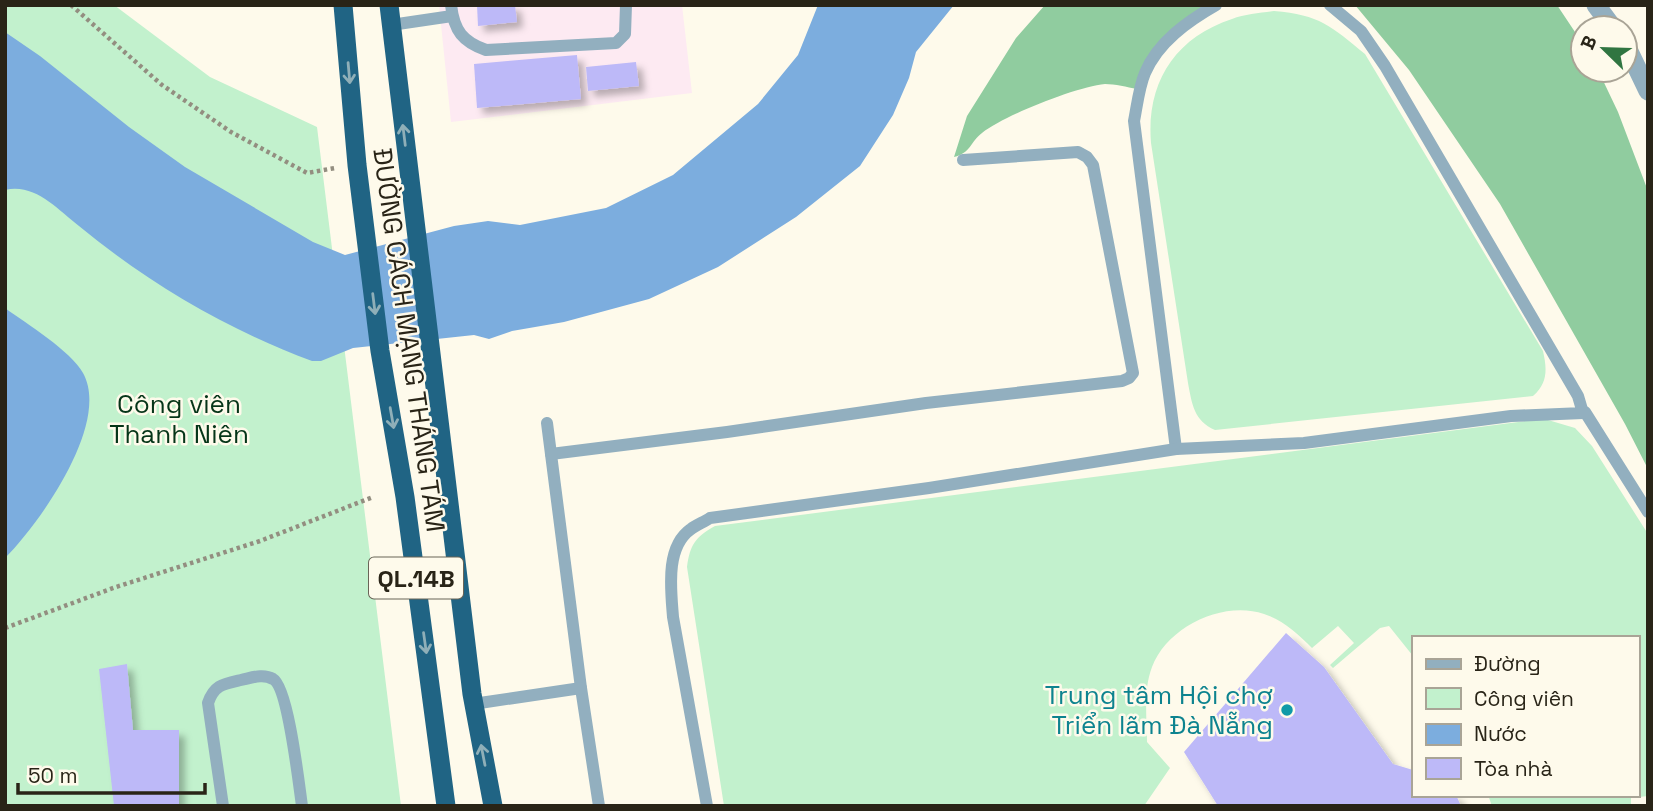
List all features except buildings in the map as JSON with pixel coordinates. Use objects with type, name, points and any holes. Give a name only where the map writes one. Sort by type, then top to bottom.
[{"type":"highway","name":"ĐƯỜNG CÁCH MẠNG THÁNG TÁM","points":[[343,5],[357,165],[380,351],[405,497],[446,806]]},
{"type":"highway","name":"ĐƯỜNG CÁCH MẠNG THÁNG TÁM","points":[[390,15],[473,704],[493,806]]},
{"type":"street","points":[[1639,72],[1648,91]]},
{"type":"lane","points":[[390,15],[452,10],[457,30],[469,44],[486,50],[616,43],[625,34],[626,5]]},
{"type":"lane","points":[[1177,449],[1134,121],[1145,72],[1158,53],[1191,19],[1216,5]]},
{"type":"lane","points":[[1330,5],[1362,31],[1385,66],[1578,396],[1583,413]]},
{"type":"lane","points":[[551,454],[1129,378],[1132,373],[1128,347],[1093,165],[1087,157],[1078,152],[963,160]]},
{"type":"lane","points":[[707,806],[673,617],[671,590],[673,561],[679,541],[689,530],[710,519],[1177,449],[1304,443],[1499,418],[1585,412],[1648,512]]},
{"type":"lane","points":[[547,423],[599,806]]},
{"type":"lane","points":[[223,806],[208,703],[211,694],[220,684],[264,676],[280,684],[289,720],[302,806]]},
{"type":"lane","points":[[473,704],[581,688]]},
{"type":"path","points":[[71,5],[162,85],[231,132],[307,173],[357,165]]},
{"type":"path","points":[[5,628],[116,587],[260,541],[373,498]]},
{"type":"shaded area","points":[[439,5],[682,5],[692,93],[451,122]]},
{"type":"green space","name":"Công viên Thanh Niên","points":[[5,5],[114,5],[210,77],[317,127],[401,806],[5,806]]},
{"type":"green space","points":[[1045,5],[1206,5],[1177,26],[1137,89],[1105,84],[1059,96],[1023,110],[993,126],[978,136],[964,153],[954,157],[967,116],[1016,38]]},
{"type":"green space","points":[[1355,5],[1557,5],[1569,23],[1569,84],[1605,84],[1648,191],[1648,469],[1500,204],[1409,70]]},
{"type":"green space","points":[[1274,11],[1314,19],[1343,36],[1365,54],[1543,351],[1544,381],[1533,396],[1215,430],[1198,417],[1188,383],[1151,143],[1153,101],[1168,66],[1194,38],[1237,17]]},
{"type":"green space","points":[[1548,420],[1575,428],[1592,446],[1648,534],[1648,796],[1631,798],[1631,806],[1492,806],[1489,797],[1639,797],[1639,636],[1412,636],[1412,655],[1389,626],[1380,628],[1333,668],[1330,665],[1354,643],[1338,626],[1312,648],[1278,620],[1264,614],[1231,611],[1198,620],[1183,629],[1159,653],[1152,667],[1147,685],[1147,742],[1170,768],[1144,806],[724,806],[687,567],[695,542],[715,526]]},
{"type":"water","points":[[818,5],[954,5],[916,52],[909,78],[893,115],[860,166],[796,217],[718,267],[649,299],[564,322],[512,331],[489,339],[474,335],[353,348],[321,361],[312,361],[250,335],[161,286],[105,247],[45,199],[26,190],[5,190],[5,32],[185,167],[313,242],[345,255],[454,226],[488,221],[520,225],[606,208],[673,175],[758,104],[798,55]]},
{"type":"water","points":[[5,308],[69,356],[83,373],[89,394],[88,418],[68,471],[36,521],[5,558]]},
{"type":"place","name":"Trung tâm Hội chợ Triển lãm Đà Nẵng","points":[[1287,710]]}]
